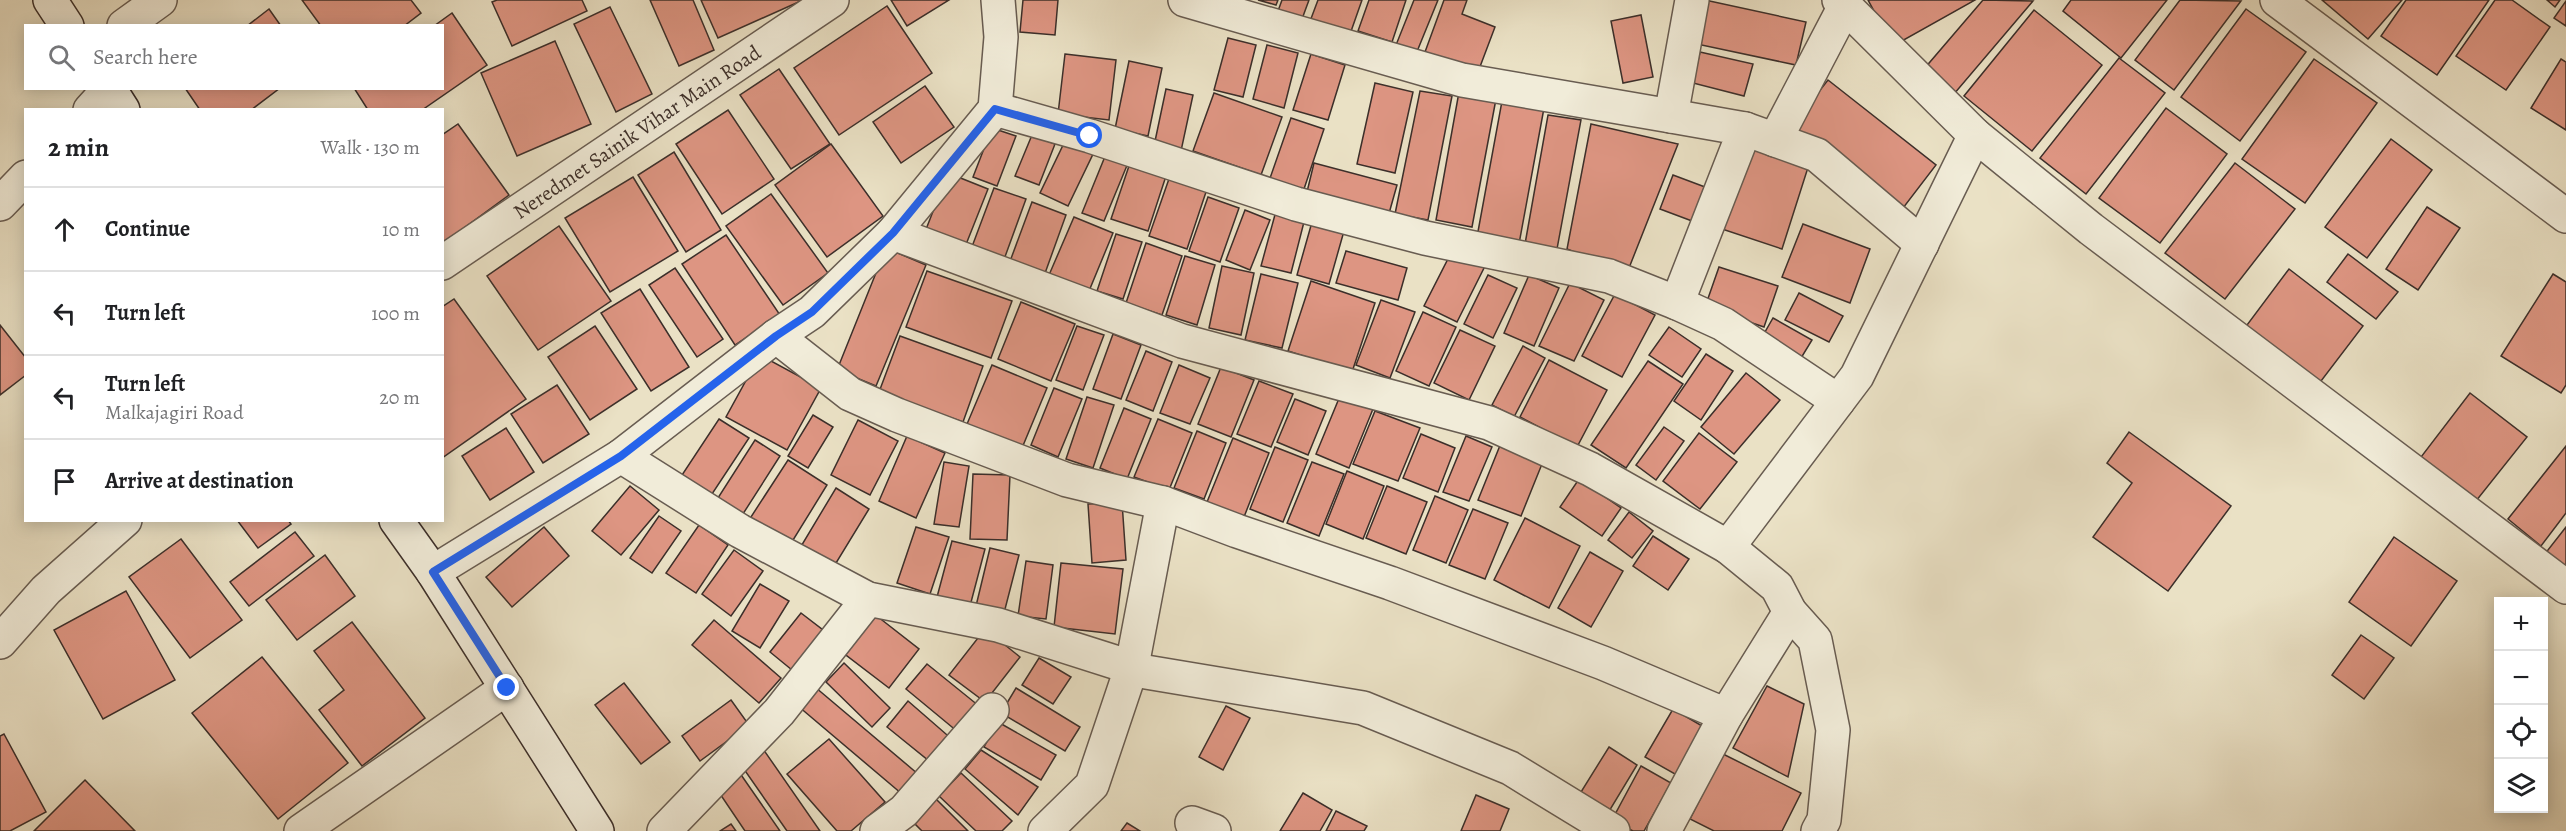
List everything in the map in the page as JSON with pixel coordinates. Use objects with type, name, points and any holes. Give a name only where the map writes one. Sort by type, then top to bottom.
[{"type":"street","points":[[50,0],[66,24]]},
{"type":"street","points":[[127,24],[160,0]]},
{"type":"street","name":"Neredmet Sainik Vihar Main Road","points":[[444,262],[832,0]]},
{"type":"street","points":[[433,572],[621,456],[776,336],[812,312],[893,233],[995,109],[1001,37],[998,0]]},
{"type":"street","points":[[1185,0],[1462,80],[1745,129],[1817,155],[1922,244]]},
{"type":"street","points":[[1671,116],[1692,0]]},
{"type":"street","points":[[2277,0],[2566,216]]},
{"type":"street","points":[[1775,140],[1842,3],[1975,135],[2091,229],[2566,587]]},
{"type":"street","points":[[92,108],[108,90]]},
{"type":"street","points":[[110,90],[122,108]]},
{"type":"street","points":[[995,109],[1090,136],[1296,204],[1425,238],[1608,276],[1723,324],[1838,400]]},
{"type":"street","points":[[1677,303],[1745,129]]},
{"type":"street","points":[[1728,547],[1857,376],[1975,135]]},
{"type":"street","points":[[0,204],[24,179]]},
{"type":"street","points":[[893,233],[1182,342],[1489,423],[1590,469],[1728,547],[1777,587],[1790,612],[1815,640],[1833,730],[1824,820],[1818,831]]},
{"type":"street","points":[[776,336],[850,394],[897,415],[1067,480],[1163,503],[1237,531],[1390,583],[1603,663],[1726,715]]},
{"type":"street","points":[[621,456],[740,531],[868,599],[998,625],[1146,672],[1363,708],[1510,768],[1614,831]]},
{"type":"street","points":[[1045,831],[1092,785],[1132,666],[1163,503]]},
{"type":"street","points":[[0,642],[46,590],[123,522]]},
{"type":"street","points":[[397,522],[433,572],[597,831]]},
{"type":"street","points":[[664,831],[779,712],[868,599]]},
{"type":"street","points":[[1664,831],[1726,715],[1790,612]]},
{"type":"street","points":[[302,831],[507,688]]},
{"type":"street","points":[[878,831],[904,811],[992,710]]},
{"type":"building","points":[[302,0],[411,0],[421,13],[407,24],[320,24]]},
{"type":"building","points":[[497,0],[582,0],[587,11],[512,46],[492,2]]},
{"type":"building","points":[[650,0],[693,0],[714,50],[679,66]]},
{"type":"building","points":[[701,0],[803,0],[718,38]]},
{"type":"building","points":[[891,0],[949,0],[907,26]]},
{"type":"building","points":[[1023,0],[1058,0],[1055,35],[1020,32]]},
{"type":"building","points":[[1258,0],[1278,0],[1276,5]]},
{"type":"building","points":[[1282,0],[1309,0],[1302,19],[1278,11]]},
{"type":"building","points":[[1318,0],[1362,0],[1349,37],[1309,24]]},
{"type":"building","points":[[1369,0],[1406,0],[1392,42],[1358,31]]},
{"type":"building","points":[[1414,0],[1438,0],[1416,54],[1396,45]]},
{"type":"building","points":[[1444,0],[1467,0],[1462,14],[1495,27],[1478,72],[1425,52]]},
{"type":"building","points":[[1705,0],[1806,22],[1796,65],[1692,43]]},
{"type":"building","points":[[1868,0],[1975,0],[1893,46]]},
{"type":"building","points":[[1983,0],[2033,1],[1954,94],[1924,69]]},
{"type":"building","points":[[2071,0],[2167,0],[2121,58],[2063,11]]},
{"type":"building","points":[[2180,0],[2241,1],[2174,90],[2135,60]]},
{"type":"building","points":[[2322,0],[2402,0],[2368,39]]},
{"type":"building","points":[[2406,0],[2489,0],[2437,75],[2381,36]]},
{"type":"building","points":[[2495,0],[2512,0],[2550,27],[2506,90],[2456,56]]},
{"type":"building","points":[[2547,0],[2560,0],[2555,7]]},
{"type":"building","points":[[2566,1],[2566,26],[2554,18]]},
{"type":"building","points":[[887,6],[932,73],[839,135],[794,68]]},
{"type":"building","points":[[610,7],[652,94],[616,112],[574,24]]},
{"type":"building","points":[[269,9],[280,24],[250,24]]},
{"type":"building","points":[[2246,9],[2306,52],[2240,141],[2181,97]]},
{"type":"building","points":[[2034,10],[2102,65],[2032,151],[1964,96]]},
{"type":"building","points":[[452,13],[487,65],[425,108],[367,108],[355,90],[444,90],[444,24],[437,24]]},
{"type":"building","points":[[1641,15],[1653,77],[1623,83],[1611,21]]},
{"type":"building","points":[[1228,38],[1256,45],[1243,97],[1214,90]]},
{"type":"building","points":[[555,41],[591,124],[517,156],[481,73]]},
{"type":"building","points":[[1267,45],[1298,53],[1284,108],[1253,99]]},
{"type":"building","points":[[1700,52],[1753,64],[1744,96],[1693,83]]},
{"type":"building","points":[[1065,54],[1116,60],[1109,120],[1058,114]]},
{"type":"building","points":[[1311,54],[1345,65],[1328,120],[1293,110]]},
{"type":"building","points":[[2119,58],[2165,93],[2086,194],[2040,158]]},
{"type":"building","points":[[2314,59],[2377,103],[2305,203],[2242,159]]},
{"type":"building","points":[[2561,59],[2566,62],[2566,130],[2531,108]]},
{"type":"building","points":[[1129,61],[1162,68],[1148,136],[1115,129]]},
{"type":"building","points":[[779,69],[830,144],[791,169],[740,95]]},
{"type":"building","points":[[1828,80],[1936,165],[1900,212],[1791,127]]},
{"type":"building","points":[[1375,83],[1413,92],[1395,173],[1357,164]]},
{"type":"building","points":[[925,86],[954,127],[901,163],[873,122]]},
{"type":"building","points":[[1166,89],[1193,95],[1181,151],[1154,146]]},
{"type":"building","points":[[186,90],[277,90],[254,108],[199,108]]},
{"type":"building","points":[[1420,91],[1452,96],[1428,220],[1395,214]]},
{"type":"building","points":[[1459,92],[1496,99],[1472,227],[1436,220]]},
{"type":"building","points":[[1214,93],[1282,117],[1261,175],[1193,151]]},
{"type":"building","points":[[1502,101],[1544,108],[1519,244],[1477,237]]},
{"type":"building","points":[[2166,108],[2227,154],[2160,243],[2099,198]]},
{"type":"building","points":[[728,110],[774,179],[722,214],[676,144]]},
{"type":"building","points":[[1548,115],[1581,120],[1557,249],[1525,244]]},
{"type":"building","points":[[1291,118],[1324,129],[1302,195],[1268,184]]},
{"type":"building","points":[[458,124],[509,195],[444,243],[444,134]]},
{"type":"building","points":[[1591,124],[1678,144],[1627,273],[1567,249]]},
{"type":"building","points":[[992,128],[1016,136],[997,186],[973,177]]},
{"type":"building","points":[[1032,135],[1055,144],[1039,185],[1015,176]]},
{"type":"building","points":[[1746,137],[1811,158],[1782,249],[1716,227]]},
{"type":"building","points":[[1066,139],[1094,152],[1068,206],[1040,193]]},
{"type":"building","points":[[2391,139],[2432,170],[2367,258],[2325,227]]},
{"type":"building","points":[[831,144],[883,216],[827,257],[775,185]]},
{"type":"building","points":[[674,152],[721,230],[686,252],[638,175]]},
{"type":"building","points":[[1106,154],[1128,163],[1104,221],[1082,213]]},
{"type":"building","points":[[1130,163],[1166,176],[1148,231],[1111,219]]},
{"type":"building","points":[[1314,163],[1397,185],[1388,217],[1306,196]]},
{"type":"building","points":[[2235,163],[2295,209],[2225,299],[2165,253]]},
{"type":"building","points":[[948,173],[988,189],[963,252],[923,237]]},
{"type":"building","points":[[1673,175],[1713,190],[1700,224],[1660,209]]},
{"type":"building","points":[[1170,176],[1207,189],[1187,249],[1149,236]]},
{"type":"building","points":[[633,177],[678,251],[610,292],[565,218]]},
{"type":"building","points":[[994,188],[1026,199],[1002,265],[970,252]]},
{"type":"building","points":[[771,194],[828,273],[783,305],[726,226]]},
{"type":"building","points":[[1208,197],[1239,208],[1220,262],[1189,251]]},
{"type":"building","points":[[1032,202],[1066,215],[1044,276],[1009,264]]},
{"type":"building","points":[[2427,207],[2460,228],[2418,290],[2386,269]]},
{"type":"building","points":[[1245,210],[1270,220],[1250,270],[1226,260]]},
{"type":"building","points":[[1276,211],[1305,218],[1291,273],[1261,266]]},
{"type":"building","points":[[1074,217],[1113,233],[1089,291],[1049,275]]},
{"type":"building","points":[[1312,222],[1344,231],[1329,284],[1297,275]]},
{"type":"building","points":[[1803,224],[1870,249],[1850,303],[1782,277]]},
{"type":"building","points":[[559,226],[611,301],[538,350],[487,276]]},
{"type":"building","points":[[1116,234],[1142,242],[1123,299],[1097,291]]},
{"type":"building","points":[[726,235],[780,315],[735,345],[682,264]]},
{"type":"building","points":[[1146,243],[1182,256],[1162,315],[1126,303]]},
{"type":"building","points":[[886,248],[926,265],[876,386],[837,370]]},
{"type":"building","points":[[1453,249],[1485,266],[1457,322],[1424,306]]},
{"type":"building","points":[[1346,251],[1407,268],[1398,300],[1336,283]]},
{"type":"building","points":[[2348,254],[2398,292],[2376,319],[2327,282]]},
{"type":"building","points":[[1185,256],[1215,265],[1197,325],[1166,315]]},
{"type":"building","points":[[1222,266],[1254,273],[1241,335],[1209,328]]},
{"type":"building","points":[[1719,267],[1778,286],[1764,327],[1705,307]]},
{"type":"building","points":[[675,268],[723,339],[697,357],[649,285]]},
{"type":"building","points":[[2289,269],[2363,326],[2318,385],[2244,329]]},
{"type":"building","points":[[927,271],[1012,301],[991,358],[906,327]]},
{"type":"building","points":[[1261,274],[1298,283],[1282,348],[1245,340]]},
{"type":"building","points":[[2553,274],[2566,282],[2566,385],[2561,393],[2501,356]]},
{"type":"building","points":[[1488,275],[1517,288],[1493,338],[1464,324]]},
{"type":"building","points":[[1529,275],[1559,288],[1534,346],[1504,333]]},
{"type":"building","points":[[1311,281],[1375,303],[1352,372],[1288,351]]},
{"type":"building","points":[[1570,283],[1604,300],[1574,361],[1539,346]]},
{"type":"building","points":[[640,289],[689,367],[651,391],[601,313]]},
{"type":"building","points":[[1799,293],[1843,316],[1829,342],[1785,320]]},
{"type":"building","points":[[1615,294],[1655,315],[1622,377],[1582,356]]},
{"type":"building","points":[[454,299],[526,399],[444,457],[444,306]]},
{"type":"building","points":[[1381,300],[1415,312],[1390,378],[1356,365]]},
{"type":"building","points":[[1021,302],[1075,324],[1051,381],[998,359]]},
{"type":"building","points":[[1423,312],[1456,327],[1429,386],[1396,371]]},
{"type":"building","points":[[1773,318],[1812,340],[1795,368],[1757,346]]},
{"type":"building","points":[[0,325],[24,355],[24,377],[0,395]]},
{"type":"building","points":[[595,326],[637,389],[590,420],[548,357]]},
{"type":"building","points":[[1077,326],[1104,335],[1083,390],[1056,380]]},
{"type":"building","points":[[1669,327],[1701,349],[1682,377],[1649,355]]},
{"type":"building","points":[[1460,330],[1495,346],[1469,400],[1434,383]]},
{"type":"building","points":[[1113,334],[1141,345],[1121,399],[1093,389]]},
{"type":"building","points":[[900,336],[983,366],[963,422],[879,392]]},
{"type":"building","points":[[1523,346],[1545,358],[1514,417],[1492,405]]},
{"type":"building","points":[[1146,351],[1172,362],[1153,411],[1126,400]]},
{"type":"building","points":[[1706,354],[1733,371],[1701,420],[1674,401]]},
{"type":"building","points":[[760,355],[821,388],[787,450],[726,417]]},
{"type":"building","points":[[1549,360],[1607,390],[1577,447],[1520,417]]},
{"type":"building","points":[[1648,361],[1683,384],[1626,468],[1591,445]]},
{"type":"building","points":[[992,365],[1047,388],[1022,448],[967,424]]},
{"type":"building","points":[[1179,365],[1210,378],[1190,424],[1160,413]]},
{"type":"building","points":[[1221,367],[1254,380],[1231,437],[1198,424]]},
{"type":"building","points":[[1746,373],[1780,400],[1734,454],[1701,427]]},
{"type":"building","points":[[1259,381],[1293,394],[1271,447],[1237,434]]},
{"type":"building","points":[[557,385],[589,434],[543,463],[511,414]]},
{"type":"building","points":[[1054,388],[1082,399],[1058,457],[1031,445]]},
{"type":"building","points":[[2470,393],[2527,437],[2476,501],[2421,457]]},
{"type":"building","points":[[1340,396],[1373,409],[1349,468],[1316,454]]},
{"type":"building","points":[[1087,397],[1114,405],[1093,468],[1066,459]]},
{"type":"building","points":[[1295,399],[1326,411],[1308,455],[1277,442]]},
{"type":"building","points":[[1124,408],[1151,419],[1127,479],[1100,468]]},
{"type":"building","points":[[1375,411],[1420,428],[1398,481],[1353,464]]},
{"type":"building","points":[[813,415],[833,427],[808,468],[788,456]]},
{"type":"building","points":[[719,419],[749,438],[712,494],[682,475]]},
{"type":"building","points":[[1158,419],[1192,433],[1169,490],[1134,477]]},
{"type":"building","points":[[858,420],[898,441],[870,495],[831,475]]},
{"type":"building","points":[[1664,427],[1684,441],[1656,480],[1636,465]]},
{"type":"building","points":[[506,428],[534,472],[490,500],[462,456]]},
{"type":"building","points":[[1197,431],[1226,443],[1204,499],[1174,488]]},
{"type":"building","points":[[2129,432],[2231,506],[2168,591],[2093,537],[2132,483],[2107,463]]},
{"type":"building","points":[[1699,433],[1737,462],[1700,509],[1663,481]]},
{"type":"building","points":[[1421,434],[1455,448],[1438,492],[1403,478]]},
{"type":"building","points":[[907,436],[945,453],[916,518],[879,501]]},
{"type":"building","points":[[1466,436],[1492,447],[1469,501],[1443,492]]},
{"type":"building","points":[[1233,438],[1269,453],[1244,517],[1207,502]]},
{"type":"building","points":[[755,440],[780,456],[741,517],[716,501]]},
{"type":"building","points":[[1501,443],[1544,459],[1521,516],[1478,500]]},
{"type":"building","points":[[2566,446],[2566,513],[2541,546],[2508,519]]},
{"type":"building","points":[[1275,447],[1308,460],[1283,522],[1250,509]]},
{"type":"building","points":[[788,460],[827,485],[790,545],[749,520]]},
{"type":"building","points":[[944,462],[969,466],[959,527],[934,524]]},
{"type":"building","points":[[1312,462],[1344,474],[1319,536],[1287,523]]},
{"type":"building","points":[[1347,471],[1384,486],[1363,539],[1326,524]]},
{"type":"building","points":[[973,474],[1010,475],[1007,540],[970,539]]},
{"type":"building","points":[[1579,479],[1621,508],[1602,536],[1560,507]]},
{"type":"building","points":[[630,486],[659,510],[621,555],[592,531]]},
{"type":"building","points":[[1387,486],[1427,502],[1406,554],[1366,538]]},
{"type":"building","points":[[836,488],[869,509],[833,568],[800,548]]},
{"type":"building","points":[[1435,496],[1468,510],[1446,563],[1413,550]]},
{"type":"building","points":[[1122,502],[1126,560],[1092,563],[1088,504]]},
{"type":"building","points":[[1473,509],[1508,523],[1485,579],[1449,565]]},
{"type":"building","points":[[1629,512],[1653,531],[1632,558],[1608,540]]},
{"type":"building","points":[[659,516],[681,531],[652,573],[630,558]]},
{"type":"building","points":[[1525,518],[1580,546],[1549,608],[1494,580]]},
{"type":"building","points":[[238,522],[290,522],[291,524],[258,548]]},
{"type":"building","points":[[699,525],[728,545],[696,593],[666,573]]},
{"type":"building","points":[[544,527],[569,556],[512,607],[486,577]]},
{"type":"building","points":[[916,527],[949,537],[930,594],[897,583]]},
{"type":"building","points":[[2566,527],[2566,572],[2544,555]]},
{"type":"building","points":[[295,532],[314,556],[249,606],[230,582]]},
{"type":"building","points":[[1653,536],[1689,559],[1668,590],[1633,566]]},
{"type":"building","points":[[2394,537],[2457,581],[2411,646],[2349,602]]},
{"type":"building","points":[[181,539],[242,620],[190,658],[129,577]]},
{"type":"building","points":[[952,541],[985,549],[970,606],[937,597]]},
{"type":"building","points":[[990,548],[1019,555],[1004,613],[976,606]]},
{"type":"building","points":[[734,550],[763,571],[731,616],[702,594]]},
{"type":"building","points":[[1590,552],[1623,571],[1591,627],[1558,608]]},
{"type":"building","points":[[325,555],[355,596],[297,640],[266,600]]},
{"type":"building","points":[[1026,561],[1053,565],[1046,619],[1018,616]]},
{"type":"building","points":[[1061,563],[1123,569],[1115,634],[1054,627]]},
{"type":"building","points":[[760,584],[789,601],[760,648],[732,631]]},
{"type":"building","points":[[126,591],[175,680],[103,719],[54,630]]},
{"type":"building","points":[[801,613],[823,630],[792,670],[770,652]]},
{"type":"building","points":[[873,613],[919,649],[889,688],[842,652]]},
{"type":"building","points":[[714,620],[781,678],[759,703],[692,645]]},
{"type":"building","points":[[352,622],[425,718],[362,766],[319,710],[344,690],[314,651]]},
{"type":"building","points":[[985,629],[1020,657],[985,702],[949,675]]},
{"type":"building","points":[[2361,635],[2394,658],[2364,699],[2332,675]]},
{"type":"building","points":[[262,657],[348,763],[278,819],[192,713]]},
{"type":"building","points":[[1039,658],[1071,677],[1053,704],[1022,685]]},
{"type":"building","points":[[844,663],[890,708],[872,727],[826,682]]},
{"type":"building","points":[[927,664],[979,706],[958,732],[906,689]]},
{"type":"building","points":[[624,683],[670,742],[641,764],[595,705]]},
{"type":"building","points":[[1767,686],[1804,704],[1788,777],[1733,748]]},
{"type":"building","points":[[815,687],[918,774],[902,794],[798,706]]},
{"type":"building","points":[[1016,688],[1080,727],[1065,751],[1001,713]]},
{"type":"building","points":[[731,700],[749,725],[700,761],[682,736]]},
{"type":"building","points":[[908,701],[954,741],[934,765],[887,727]]},
{"type":"building","points":[[1226,706],[1250,718],[1223,770],[1199,757]]},
{"type":"building","points":[[1673,709],[1709,730],[1682,778],[1645,757]]},
{"type":"building","points":[[998,722],[1056,755],[1041,780],[984,747]]},
{"type":"building","points":[[4,734],[46,812],[10,831],[0,831],[0,736]]},
{"type":"building","points":[[829,739],[885,802],[851,831],[837,831],[787,774]]},
{"type":"building","points":[[761,746],[820,831],[787,831],[739,762]]},
{"type":"building","points":[[1609,747],[1637,765],[1605,818],[1576,800]]},
{"type":"building","points":[[981,750],[1038,787],[1018,815],[965,769]]},
{"type":"building","points":[[1723,754],[1801,793],[1782,831],[1714,831],[1690,819]]},
{"type":"building","points":[[1641,766],[1671,783],[1644,831],[1633,831],[1612,820]]},
{"type":"building","points":[[737,769],[780,831],[745,831],[714,785]]},
{"type":"building","points":[[961,773],[1012,821],[1002,831],[976,831],[939,796]]},
{"type":"building","points":[[85,780],[135,831],[34,831]]},
{"type":"building","points":[[1303,793],[1332,810],[1320,831],[1280,831]]},
{"type":"building","points":[[1476,795],[1509,809],[1500,831],[1461,831]]},
{"type":"building","points":[[936,799],[968,831],[922,831],[913,822]]},
{"type":"building","points":[[1336,811],[1367,826],[1364,831],[1326,831]]},
{"type":"building","points":[[1127,823],[1140,831],[1121,831]]},
{"type":"building","points":[[731,824],[736,831],[720,831]]},
{"type":"route","points":[[507,688],[433,572],[621,456],[776,336],[812,312],[893,233],[995,109],[1090,136]]}]
